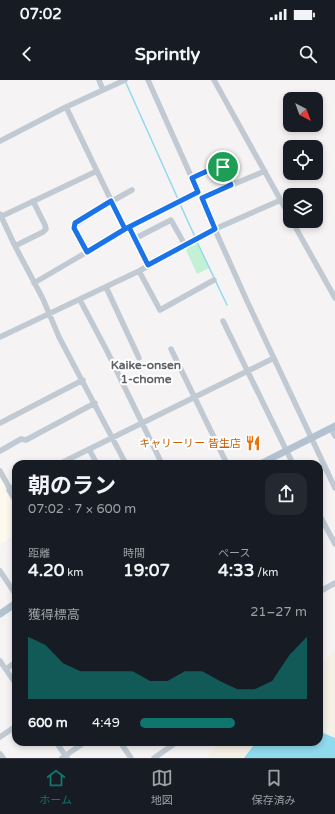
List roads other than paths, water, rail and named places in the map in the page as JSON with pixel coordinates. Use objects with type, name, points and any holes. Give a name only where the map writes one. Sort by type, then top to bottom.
[{"type":"main road","points":[[268,460],[333,428]]},
{"type":"main road","points":[[0,614],[12,606]]},
{"type":"street","points":[[99,80],[103,90]]},
{"type":"street","points":[[0,141],[66,107],[125,80]]},
{"type":"street","points":[[148,80],[322,460]]},
{"type":"street","points":[[214,80],[283,204]]},
{"type":"street","points":[[66,107],[111,201],[148,265]]},
{"type":"street","points":[[192,178],[221,165],[231,185]]},
{"type":"street","points":[[97,171],[0,216],[59,337],[124,460]]},
{"type":"street","points":[[202,198],[265,171]]},
{"type":"street","points":[[87,252],[74,225],[111,201],[132,190]]},
{"type":"street","points":[[34,283],[127,228],[198,192]]},
{"type":"street","points":[[0,337],[139,271],[215,229],[281,200]]},
{"type":"street","points":[[15,246],[43,232],[46,228],[33,201]]},
{"type":"street","points":[[134,239],[171,220],[185,245]]},
{"type":"street","points":[[296,228],[335,298]]},
{"type":"street","points":[[139,271],[160,310],[214,280]]},
{"type":"street","points":[[106,287],[139,358]]},
{"type":"street","points":[[80,300],[143,423],[160,460]]},
{"type":"street","points":[[223,321],[291,460]]},
{"type":"street","points":[[171,348],[225,460]]},
{"type":"street","points":[[67,460],[274,358]]},
{"type":"street","points":[[0,424],[83,380]]},
{"type":"street","points":[[0,451],[21,439],[26,440],[95,403]]},
{"type":"street","points":[[333,428],[335,436]]},
{"type":"street","points":[[89,449],[95,460]]},
{"type":"street","points":[[323,462],[335,488]]},
{"type":"street","points":[[0,471],[12,495]]},
{"type":"street","points":[[323,522],[335,544]]},
{"type":"street","points":[[0,571],[12,589]]},
{"type":"street","points":[[323,590],[335,583]]},
{"type":"street","points":[[0,661],[12,678]]},
{"type":"street","points":[[6,669],[12,665]]},
{"type":"street","points":[[0,737],[12,729]]},
{"type":"street","points":[[58,746],[65,757],[80,746]]},
{"type":"street","points":[[123,746],[131,758]]},
{"type":"street","points":[[154,758],[171,746]]},
{"type":"street","points":[[0,754],[3,758]]},
{"type":"water","points":[[323,733],[335,738],[335,758],[244,758],[253,746],[323,746]]},
{"type":"waterway","points":[[126,83],[178,199]]},
{"type":"waterway","points":[[180,204],[195,237]]},
{"type":"waterway","points":[[197,242],[227,305]]},
{"type":"place","name":"キャリーリー 皆生店","points":[[253,443]]},
{"type":"district","name":"Kaike-onsen 1-chome","points":[[146,372]]}]
